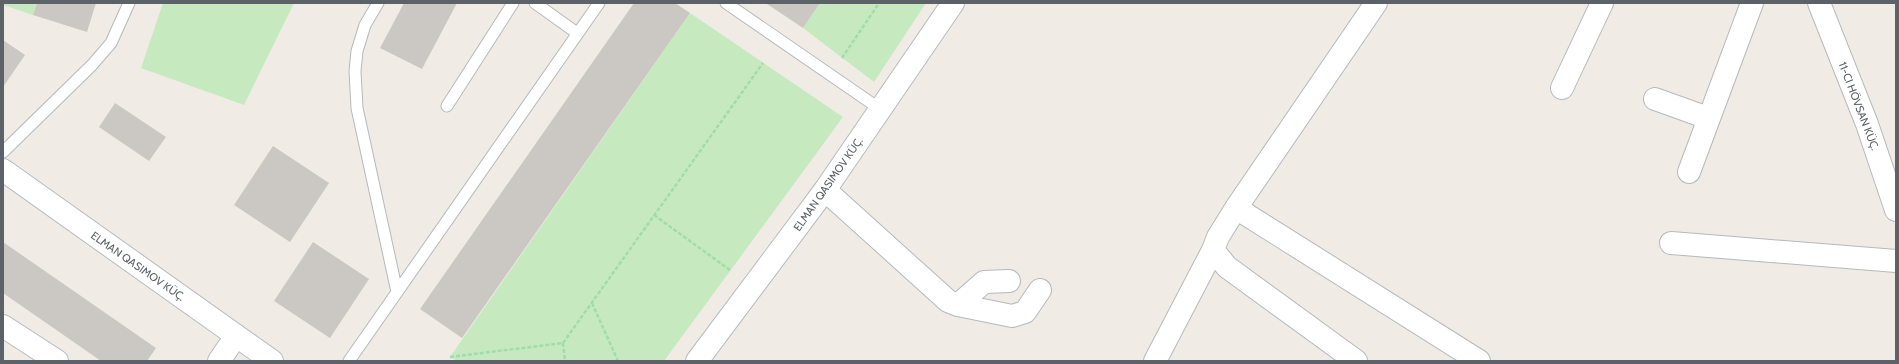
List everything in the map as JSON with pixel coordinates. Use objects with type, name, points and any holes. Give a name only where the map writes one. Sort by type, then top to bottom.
[{"type":"street","points":[[697,361],[825,190],[953,3]]},
{"type":"street","points":[[1155,361],[1236,208],[1376,3]]},
{"type":"street","points":[[1562,88],[1602,3]]},
{"type":"street","points":[[1689,172],[1752,3]]},
{"type":"street","name":"11-CI HÖVSAN KÜÇ.","points":[[1819,3],[1868,124],[1896,210]]},
{"type":"street","points":[[1655,99],[1708,118]]},
{"type":"street","points":[[3,170],[272,361]]},
{"type":"street","points":[[825,190],[948,301],[958,305],[1012,316],[1025,312],[1040,290]]},
{"type":"street","points":[[1236,208],[1479,361]]},
{"type":"street","points":[[1671,243],[1896,261]]},
{"type":"street","points":[[1213,250],[1227,266],[1356,361]]},
{"type":"street","points":[[958,305],[984,282],[1009,281]]},
{"type":"street","points":[[3,326],[57,361]]},
{"type":"street","points":[[219,361],[236,336]]},
{"type":"lane","points":[[3,152],[92,65],[111,43],[129,3]]},
{"type":"lane","points":[[378,3],[365,25],[357,51],[355,71],[357,108],[397,292]]},
{"type":"lane","points":[[447,106],[513,3]]},
{"type":"lane","points":[[535,3],[577,33]]},
{"type":"lane","points":[[349,361],[599,3]]},
{"type":"lane","points":[[726,3],[880,109]]},
{"type":"path","points":[[842,58],[879,3]]},
{"type":"path","points":[[564,361],[563,343],[763,63]]},
{"type":"path","points":[[654,215],[730,270]]},
{"type":"path","points":[[592,303],[618,361]]},
{"type":"path","points":[[450,357],[563,343]]},
{"type":"green space","points":[[3,3],[37,3],[33,15],[3,5]]},
{"type":"green space","points":[[163,3],[294,3],[244,105],[141,68]]},
{"type":"green space","points":[[820,3],[926,3],[874,82],[803,28]]},
{"type":"green space","points":[[690,13],[843,117],[664,361],[457,361],[450,357]]},
{"type":"building","points":[[37,3],[96,3],[87,32],[33,15]]},
{"type":"building","points":[[404,3],[457,3],[422,69],[380,48]]},
{"type":"building","points":[[634,3],[675,3],[690,13],[462,338],[420,309]]},
{"type":"building","points":[[820,3],[803,28],[767,4]]},
{"type":"building","points":[[3,40],[25,55],[3,87]]},
{"type":"building","points":[[115,103],[166,137],[149,161],[99,127]]},
{"type":"building","points":[[273,146],[329,183],[290,242],[234,205]]},
{"type":"building","points":[[3,242],[156,348],[147,361],[101,361],[3,293]]},
{"type":"building","points":[[313,242],[369,279],[330,338],[274,301]]}]
